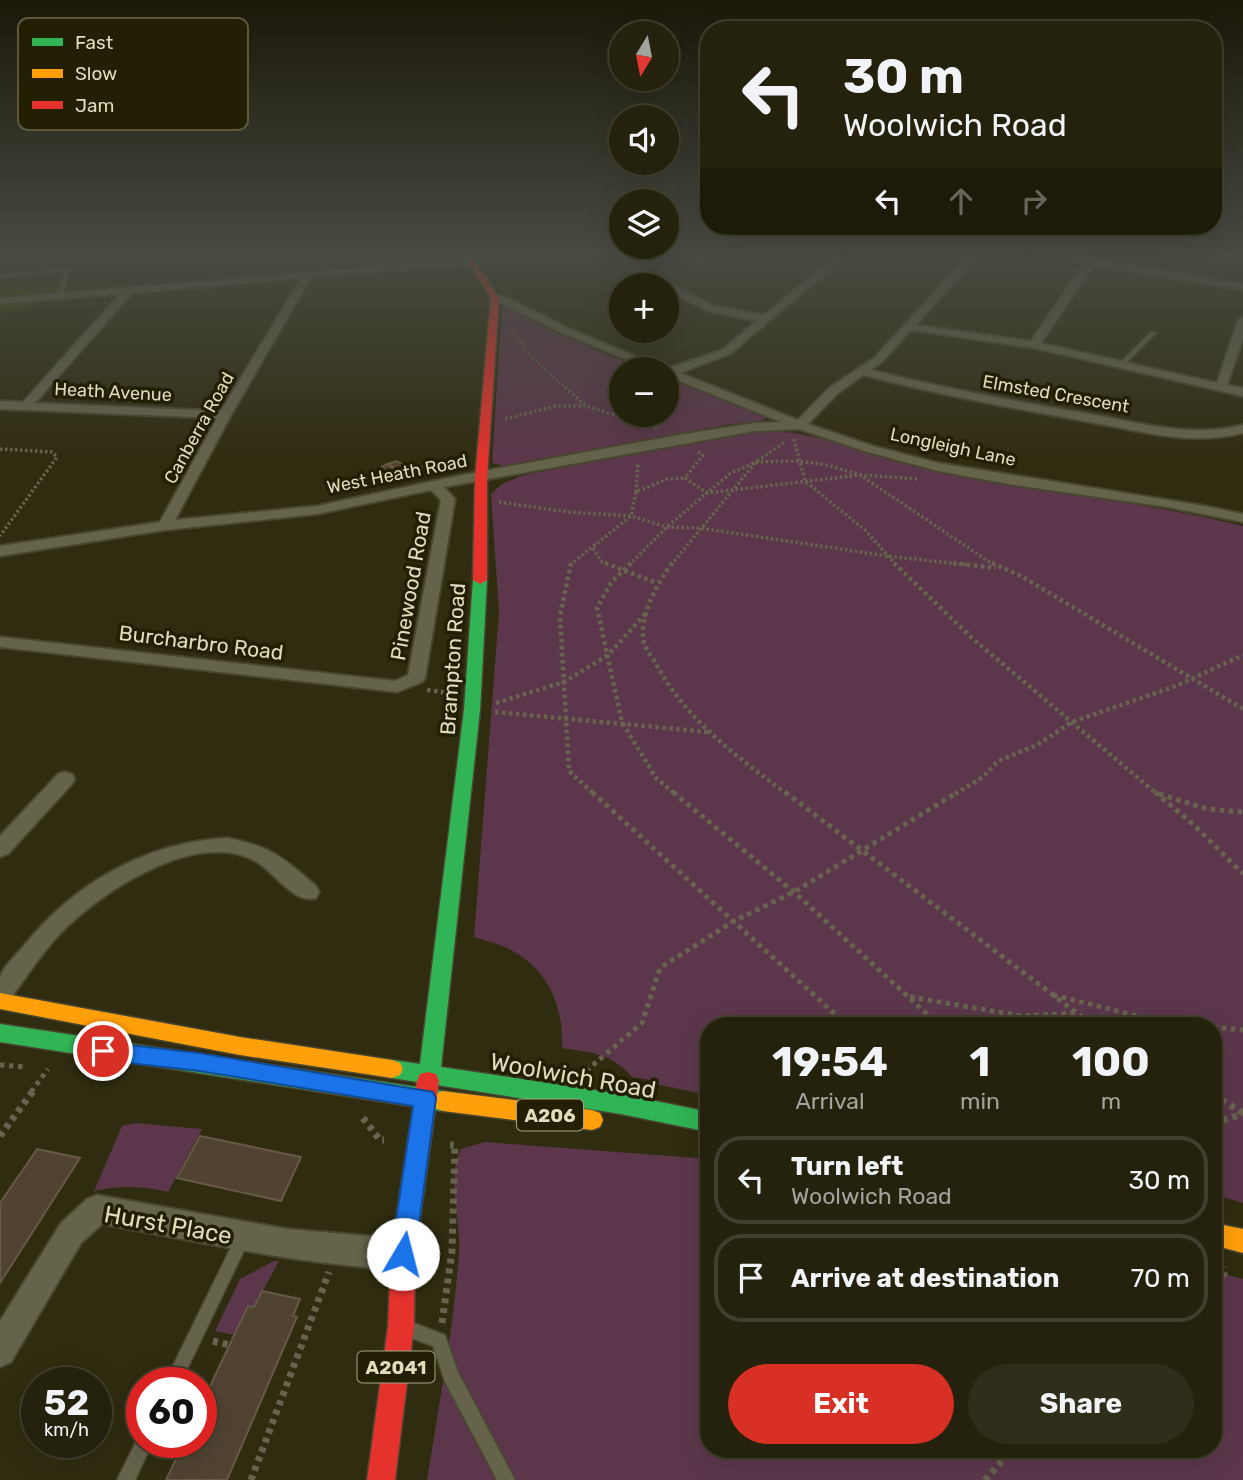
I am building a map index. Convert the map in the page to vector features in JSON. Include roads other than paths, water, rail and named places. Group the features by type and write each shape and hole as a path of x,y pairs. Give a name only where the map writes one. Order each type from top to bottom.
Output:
{"street":[{"path":"26,406 101,322"},
{"name":"Canberra Road","path":"165,526 225,415 280,322"},
{"name":"Brampton Road","path":"429,1075 472,710 480,614 481,478 493,322"},
{"name":"Longleigh Lane","path":"548,322 630,357"},
{"path":"679,367 726,352 762,322"},
{"path":"800,425 833,391 864,372 914,322"},
{"path":"1034,345 1049,322"},
{"path":"910,327 1034,345 1243,392"},
{"path":"1220,387 1225,380 1242,328"},
{"name":"Elmsted Crescent","path":"864,372 995,402 1166,432 1226,435 1243,429"},
{"name":"Longleigh Lane","path":"679,377 800,425 890,455 941,468 1161,501 1243,518"},
{"name":"Heath Avenue","path":"0,405 225,415"},
{"name":"West Heath Road","path":"0,551 165,526 317,510 678,439 755,428 800,425"},
{"name":"Pinewood Road","path":"397,687 416,678 448,499 435,486"},
{"name":"Burcharbro Road","path":"0,642 397,687"},
{"path":"0,849 65,779"},
{"path":"0,994 48,932 79,904 104,885 158,859 185,850 234,846 268,858 308,892"},
{"name":"Woolwich Road","path":"0,1001 240,1046 621,1104 674,1117"},
{"name":"Woolwich Road","path":"0,1033 425,1098 602,1122"},
{"name":"A2041","path":"381,1480 401,1326 403,1254 429,1075"},
{"name":"Woolwich Road","path":"627,1122 674,1117"},
{"name":"A206","path":"674,1117 700,1121"},
{"name":"Hurst Place","path":"0,1351 71,1233 97,1209 243,1238 337,1251 403,1254"},
{"path":"1222,1236 1243,1241"}],"lane":[{"path":"1121,365 1153,333"},
{"name":"Hurst Place","path":"180,1367 243,1238"},
{"path":"401,1326 439,1341 452,1376 506,1480"},
{"path":"126,1480 137,1458"}]}
